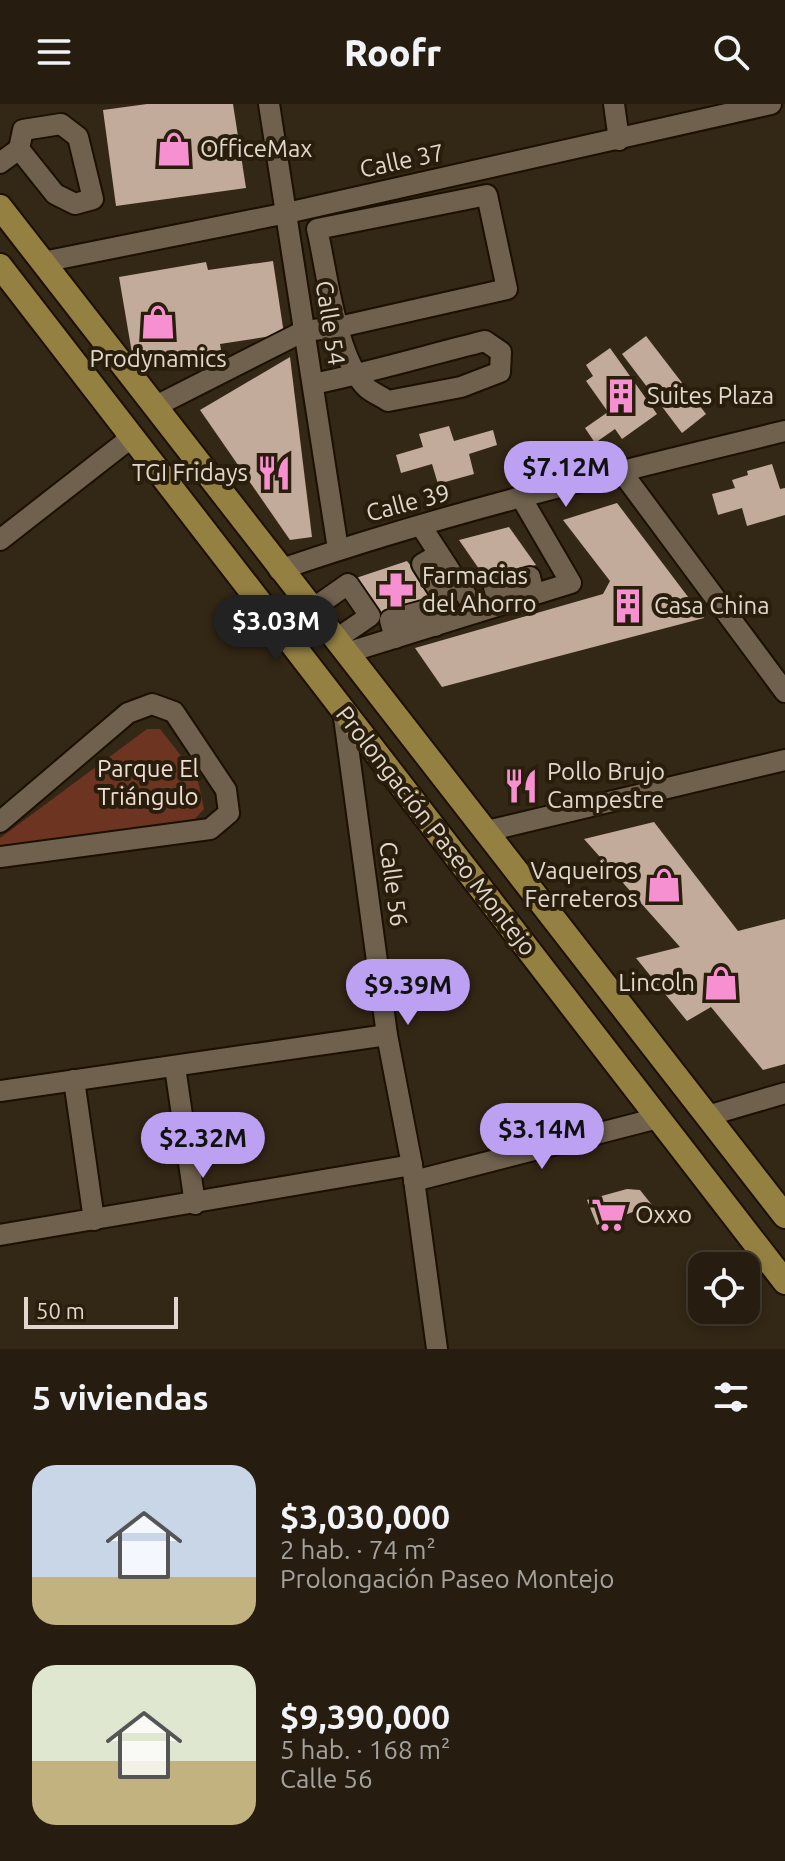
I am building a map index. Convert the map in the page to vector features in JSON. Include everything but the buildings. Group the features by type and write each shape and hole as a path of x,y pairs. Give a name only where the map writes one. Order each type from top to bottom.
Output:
{"main road":[{"name":"Prolongación Paseo Montejo","path":"0,207 279,570 487,831 785,1216"},
{"name":"Prolongación Paseo Montejo","path":"0,266 785,1282"}],"street":[{"name":"Calle 54","path":"269,104 338,549"},
{"path":"614,104 619,140"},
{"name":"Calle 37","path":"43,262 287,213 771,104"},
{"path":"0,163 19,149"},
{"path":"154,407 304,331 339,327 507,289 487,195 317,229 339,327 357,373 367,388 388,401 461,387 500,372 501,352 485,341 357,373 313,384"},
{"name":"Calle 39","path":"279,570 338,549 621,471 785,431"},
{"path":"0,540 132,437"},
{"path":"621,471 785,692"},
{"path":"340,647 395,638 571,583 522,499"},
{"path":"421,526 477,612"},
{"path":"311,610 348,584 370,616 340,647"},
{"path":"0,822 128,713 152,704 174,712 226,790 229,813 210,829 0,857"},
{"name":"Calle 56","path":"343,710 387,1035 413,1173 437,1349"},
{"path":"487,831 785,760"},
{"path":"0,1091 387,1035"},
{"path":"175,1067 195,1204"},
{"path":"74,1080 94,1220"},
{"path":"707,1116 785,1093"},
{"path":"0,1235 413,1173 658,1118"}],"green space":[{"name":"Parque El Triángulo","path":"147,729 160,729 197,776 204,809 193,821 0,847 0,838"}],"place":[{"name":"OfficeMax","path":"174,149"},
{"name":"Prodynamics","path":"158,322"},
{"name":"Suites Plaza","path":"621,396"},
{"name":"TGI Fridays","path":"274,473"},
{"name":"Farmacias del Ahorro","path":"396,590"},
{"name":"Casa China","path":"628,606"},
{"name":"Pollo Brujo Campestre","path":"521,786"},
{"name":"Vaqueiros Ferreteros","path":"664,885"},
{"name":"Lincoln","path":"721,983"},
{"name":"Oxxo","path":"609,1215"}]}
